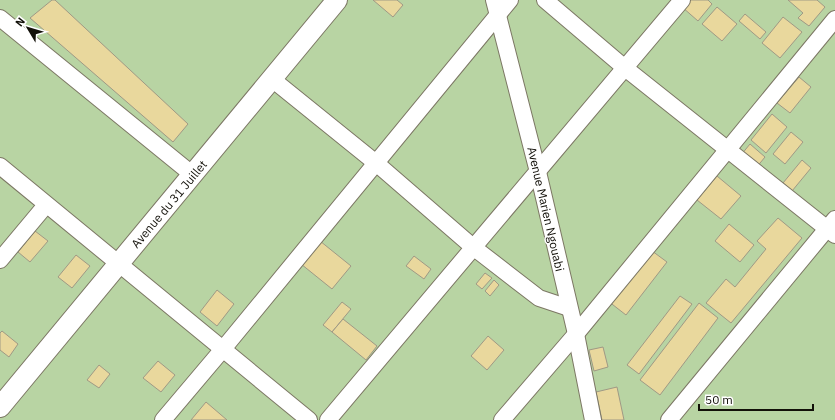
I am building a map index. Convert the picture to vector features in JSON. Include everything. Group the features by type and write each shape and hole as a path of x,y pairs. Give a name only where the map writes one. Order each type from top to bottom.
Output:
{"street":[{"name":"Avenue du 31 Juillet","path":"0,407 337,0"},
{"name":"Avenue Marien Ngouabi","path":"494,0 538,172 576,334 593,420"},
{"path":"163,420 510,0"},
{"path":"545,0 625,68 728,150 832,228 673,419"},
{"path":"328,420 682,0"},
{"path":"0,18 193,175"},
{"path":"502,420 576,334 835,19"},
{"path":"272,79 376,163 473,247 539,298 569,308"},
{"path":"0,166 309,420"},
{"path":"0,260 46,205"}],"green space":[{"path":"0,0 835,0 835,420 0,420"}],"building":[{"path":"52,0 55,0 188,124 173,142 30,18"},
{"path":"373,0 397,0 403,5 393,17"},
{"path":"688,0 708,0 712,4 698,21 682,7"},
{"path":"788,0 817,0 825,7 809,26 798,18 803,13"},
{"path":"717,7 737,24 722,41 702,24"},
{"path":"745,14 766,32 760,39 739,21"},
{"path":"783,17 802,32 780,58 762,43"},
{"path":"799,77 811,87 790,113 777,103"},
{"path":"772,114 787,127 766,153 751,140"},
{"path":"791,132 803,142 785,164 773,154"},
{"path":"750,144 765,157 756,168 741,155"},
{"path":"802,160 811,168 792,191 783,183"},
{"path":"717,176 741,196 721,219 697,200"},
{"path":"778,218 802,238 731,323 706,303 726,279 735,287 766,249 757,241"},
{"path":"729,224 754,245 740,262 715,241"},
{"path":"35,231 48,241 30,262 18,252"},
{"path":"320,241 351,266 332,289 301,264"},
{"path":"648,248 667,262 626,315 608,301"},
{"path":"76,255 90,266 72,288 58,277"},
{"path":"414,256 431,269 424,279 406,266"},
{"path":"485,273 492,278 482,289 476,284"},
{"path":"494,280 499,285 490,296 485,291"},
{"path":"217,290 234,304 217,326 200,312"},
{"path":"680,296 692,304 639,374 627,365"},
{"path":"342,302 351,309 332,332 323,325"},
{"path":"699,303 718,318 660,395 640,380"},
{"path":"343,319 377,346 366,360 332,332"},
{"path":"2,331 18,344 9,357 0,350 0,333"},
{"path":"488,336 504,350 487,370 471,356"},
{"path":"603,347 608,367 594,371 589,350"},
{"path":"158,361 175,375 161,392 143,378"},
{"path":"99,365 110,374 99,388 87,380"},
{"path":"617,387 624,420 602,420 596,392"},
{"path":"206,402 227,420 191,420"}]}
